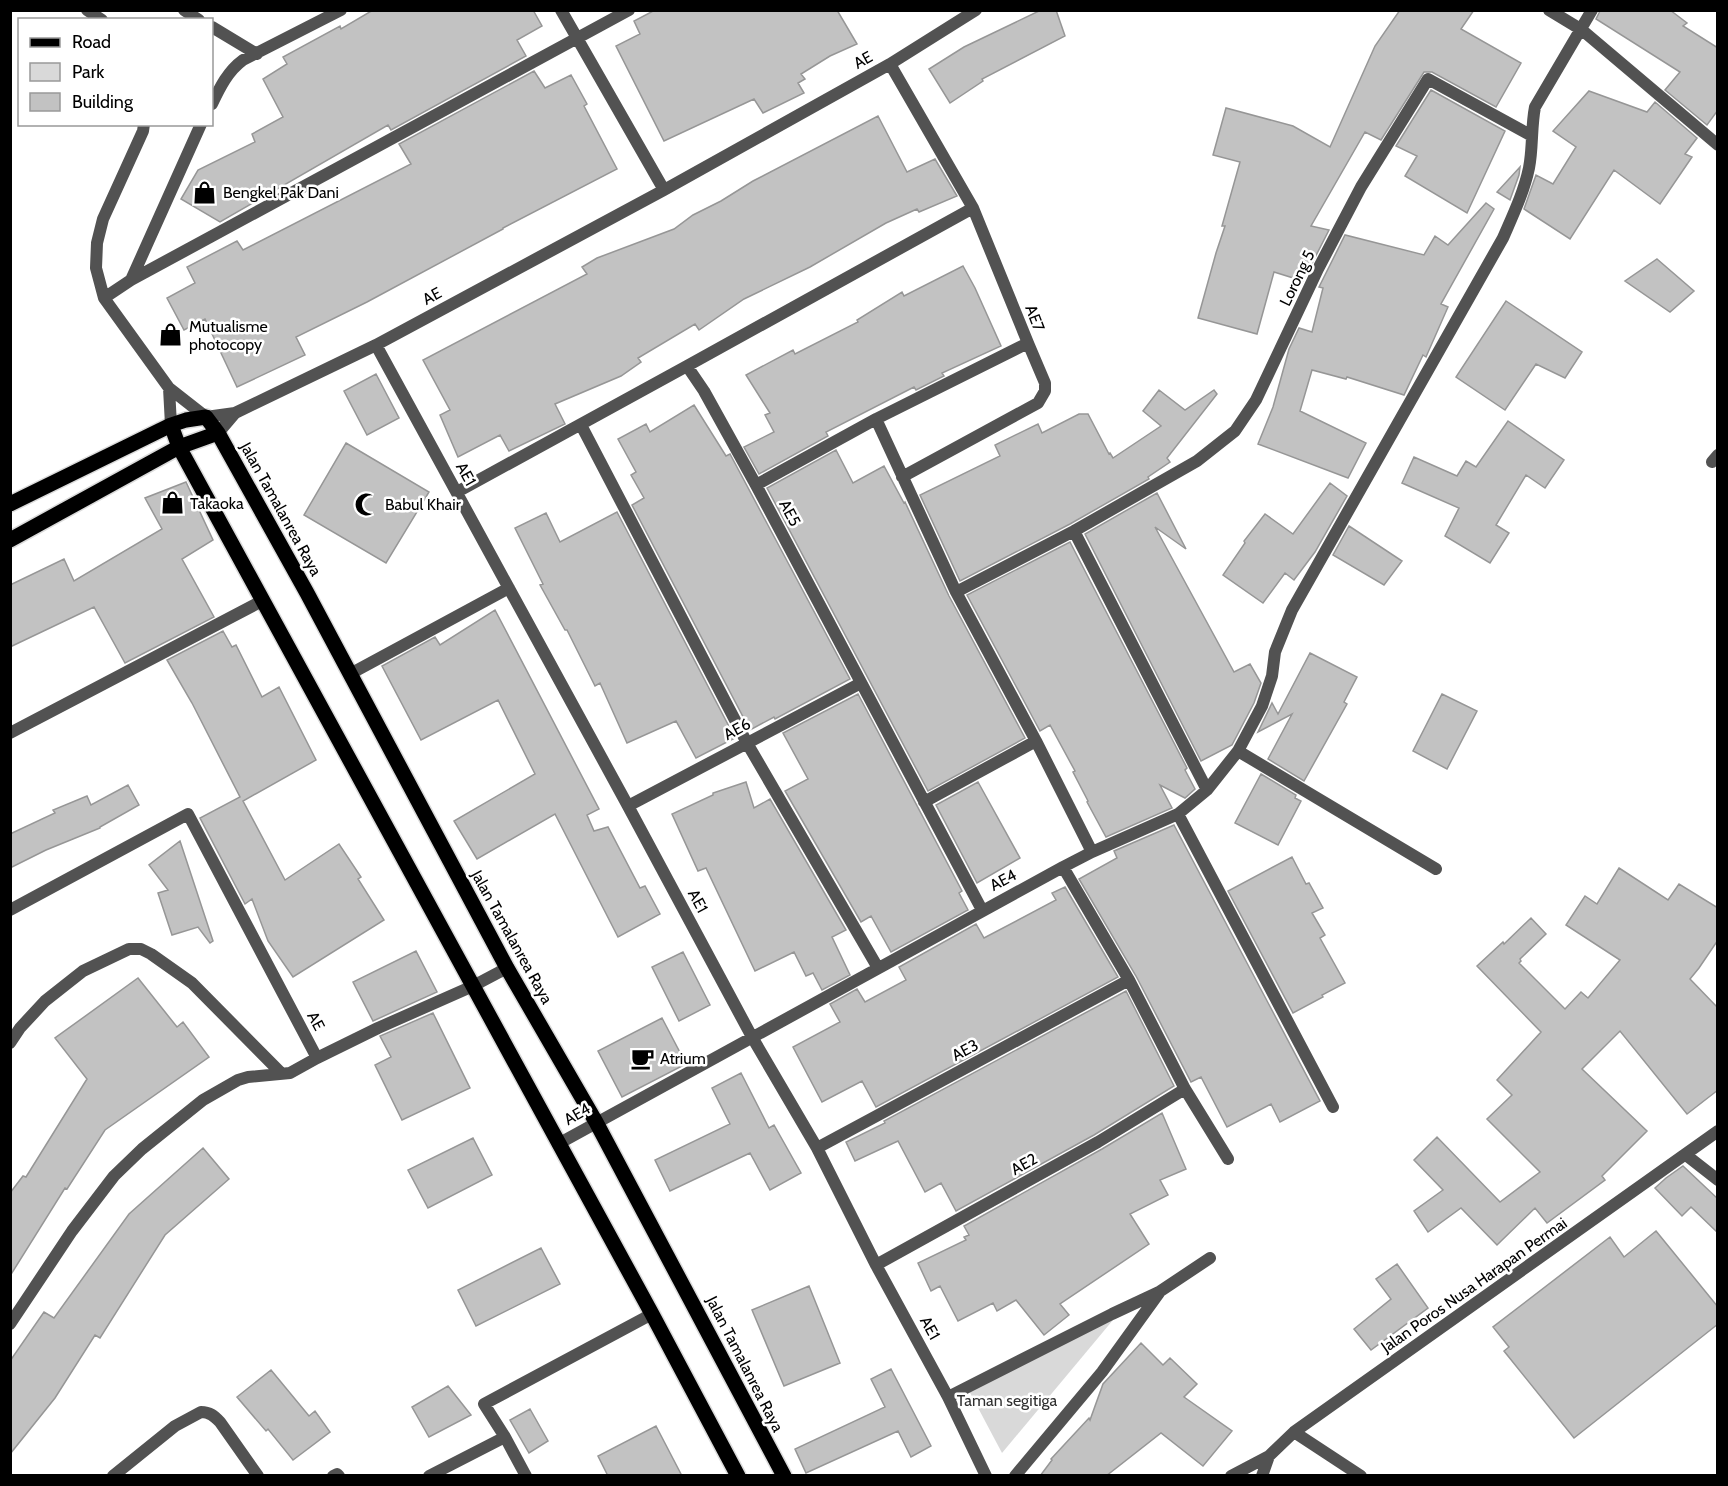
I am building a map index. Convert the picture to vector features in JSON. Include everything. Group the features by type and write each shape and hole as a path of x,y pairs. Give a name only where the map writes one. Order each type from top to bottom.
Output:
{"main road":[{"path":"10,504 171,426 186,420 206,417"},
{"name":"Jalan Tamalanrea Raya","path":"206,417 218,433 307,593 507,968 596,1122 784,1476"},
{"path":"171,426 179,447 738,1476"},
{"path":"10,540 179,447 218,433"}],"street":[{"path":"213,102 233,68 243,60 341,10"},
{"path":"561,10 664,190"},
{"path":"104,298 131,280 629,10"},
{"name":"AE","path":"218,433 235,413 376,345 664,190 890,64 976,10"},
{"path":"1549,10 1582,30 1718,145"},
{"name":"AE4","path":"558,1144 982,910 1092,852 1178,814 1207,790 1238,751 1262,706 1272,676 1275,652 1292,610 1503,238 1526,182 1530,166 1535,107 1592,10"},
{"path":"213,28 257,54"},
{"name":"AE7","path":"756,485 876,419 1028,343 973,208 890,64"},
{"name":"Lorong 5","path":"1074,531 1197,461 1235,431 1256,400 1318,269 1361,187 1428,79 1532,136"},
{"path":"143,126 103,219 97,243 96,268 104,298 169,388 206,417 235,413"},
{"path":"131,280 200,126"},
{"path":"457,492 973,208"},
{"path":"902,477 1038,403 1046,391 1045,383 1028,343"},
{"name":"AE1","path":"376,345 752,1037 817,1148 876,1265 948,1397 986,1476"},
{"name":"AE5","path":"687,366 704,391 756,485 982,910"},
{"path":"169,388 171,426"},
{"path":"876,419 956,592 1036,741 1092,852"},
{"path":"581,425 747,742 878,968"},
{"path":"956,592 1074,531 1207,790"},
{"path":"350,674 509,588"},
{"path":"10,733 262,600"},
{"name":"AE6","path":"628,806 861,683"},
{"path":"924,802 1036,741"},
{"path":"1238,751 1436,869"},
{"name":"AE","path":"10,910 188,814 317,1058 507,968"},
{"path":"1178,814 1333,1107"},
{"path":"1063,867 1129,980 1185,1089 1228,1159"},
{"path":"10,1043 20,1028 45,1001 83,972 129,949 141,949 192,983 282,1074"},
{"name":"AE3","path":"817,1148 1129,980"},
{"path":"10,1324 72,1231 114,1176 142,1149 203,1100 238,1080 297,1070 317,1058"},
{"name":"AE2","path":"876,1265 1098,1142 1185,1089"},
{"name":"Jalan Poros Nusa Harapan Permai","path":"1262,1476 1269,1456 1294,1432 1718,1131"},
{"path":"1686,1155 1718,1180"},
{"path":"948,1397 1159,1292 1210,1258"},
{"path":"1015,1476 1102,1372 1159,1292"},
{"path":"526,1476 484,1404 652,1314"},
{"path":"113,1476 175,1426 188,1418 206,1412 212,1414 220,1422 258,1476"},
{"path":"1294,1432 1361,1476"},
{"path":"429,1476 505,1437"},
{"path":"1231,1476 1269,1456"},
{"path":"333,1476 337,1474 339,1476"}],"green space":[{"name":"Taman segitiga","path":"1118,1314 1002,1453 967,1387"}],"building":[{"path":"373,10 533,10 542,26 517,40 526,56 391,130 388,125 220,222 181,199 198,170 255,142 252,134 283,117 263,79 287,64 283,57 340,26 341,29"},
{"path":"655,10 837,10 857,44 830,56 801,74 805,79 798,83 804,93 763,113 754,99 664,141 616,46 640,34 634,21"},
{"path":"1041,10 1056,10 1065,36 982,79 983,81 950,103 929,69 964,47"},
{"path":"1400,10 1474,10 1461,29 1521,63 1496,107 1432,72 1424,72 1381,140 1365,132 1311,226 1329,230 1303,281 1274,272 1257,334 1198,318 1225,226 1222,226 1240,162 1213,155 1226,108 1293,126 1330,147 1375,46"},
{"path":"1670,10 1687,23 1683,26 1718,48 1718,110 1707,125 1665,90 1680,72 1596,19 1600,11"},
{"path":"534,71 545,88 571,75 587,104 584,106 617,169 367,302 296,337 305,355 237,387 205,319 184,330 167,298 195,283 187,267 237,241 243,250 411,164 399,144"},
{"path":"1431,90 1505,131 1467,213 1405,176 1417,156 1396,146"},
{"path":"1589,91 1647,112 1655,102 1697,138 1685,154 1692,157 1660,204 1614,170 1570,239 1524,209 1536,175 1553,184 1576,147 1553,131"},
{"path":"878,116 907,172 935,159 957,196 919,212 917,209 886,223 810,267 744,299 699,330 695,324 638,358 641,362 621,376 555,404 565,424 509,451 500,435 458,457 440,415 450,410 423,360 587,274 582,267 597,258 674,229 693,215 753,181"},
{"path":"1520,167 1519,175 1510,200 1497,192"},
{"path":"1486,203 1494,209 1441,304 1448,307 1426,357 1423,355 1404,395 1347,377 1346,379 1312,370 1300,411 1366,443 1348,478 1258,444 1273,407 1289,349 1299,328 1312,332 1323,288 1319,287 1345,235 1424,255 1435,236 1448,245"},
{"path":"1657,259 1694,291 1670,312 1625,281"},
{"path":"963,266 1001,346 942,373 944,376 916,390 914,387 826,432 828,436 759,474 744,447 774,432 765,415 770,413 746,375 793,350 795,354 858,322 857,320 902,292 904,296"},
{"path":"1506,301 1582,352 1565,378 1536,364 1505,410 1456,377"},
{"path":"376,374 399,418 367,435 344,391"},
{"path":"1159,390 1185,410 1214,390 1217,394 1167,458 1170,462 1148,477 1149,479 1070,524 960,581 920,495 1000,456 995,445 1038,424 1042,433 1079,414 1088,414 1113,458 1161,426 1143,411"},
{"path":"694,405 726,456 730,454 850,679 750,730 632,505 644,498 631,475 636,472 618,439 646,424 650,432"},
{"path":"1508,421 1564,460 1545,488 1526,475 1496,525 1509,533 1490,563 1445,536 1459,508 1402,483 1414,457 1457,476 1466,461 1476,467"},
{"name":"Babul Khair","path":"346,443 429,492 386,563 304,515"},
{"path":"836,450 853,483 884,466 905,502 949,596 1025,738 928,791 767,488"},
{"path":"186,482 213,540 182,559 214,617 125,663 94,607 10,647 10,585 64,559 74,581 162,529 145,498"},
{"path":"1330,483 1347,496 1315,552 1294,580 1285,573 1263,603 1223,575 1245,543 1244,541 1265,514 1293,534"},
{"path":"1157,493 1186,549 1155,527 1234,672 1250,664 1261,683 1254,703 1232,745 1201,761 1085,534"},
{"path":"617,512 735,738 696,758 676,721 627,743 600,683 595,686 567,630 540,585 543,584 515,528 546,513 560,542"},
{"path":"1349,526 1402,561 1384,585 1333,555"},
{"path":"1070,542 1187,768 1185,770 1195,789 1185,798 1160,785 1172,808 1106,837 1050,725 1040,731 967,595"},
{"path":"495,610 599,809 587,815 594,831 608,827 640,888 645,886 660,914 618,937 555,814 477,859 454,821 535,774 498,700 421,740 382,666 435,637 440,645"},
{"path":"223,631 232,647 236,645 262,697 279,687 316,760 243,801 285,880 339,844 361,877 358,879 384,920 293,977 268,941 252,899 245,904 200,818 240,797 192,703 167,660"},
{"path":"1310,653 1357,677 1344,702 1347,704 1304,781 1268,759 1292,714 1258,732 1272,703 1278,714"},
{"path":"858,694 962,891 959,893 968,910 891,952 871,916 861,922 785,791 808,779 783,733"},
{"path":"1442,694 1477,711 1447,769 1413,751"},
{"path":"1261,774 1296,795 1295,798 1301,801 1278,845 1235,823"},
{"path":"746,782 754,808 770,799 846,930 832,937 850,975 822,990 813,973 806,976 794,952 755,971 706,868 698,871 672,814 713,793"},
{"path":"978,782 1020,858 977,883 936,805"},
{"path":"128,785 139,805 100,828 46,850 10,868 10,834 55,813 53,810 87,796 91,805"},
{"path":"1174,825 1320,1101 1280,1122 1271,1104 1227,1127 1201,1077 1191,1082 1136,976 1079,879 1117,858 1114,851"},
{"path":"180,841 213,941 210,943 198,927 172,935 158,893 168,890 149,865"},
{"path":"1292,857 1306,884 1309,883 1323,908 1312,913 1325,935 1320,938 1345,983 1293,1013 1228,891"},
{"path":"1619,868 1668,900 1679,884 1718,908 1718,940 1690,979 1718,1008 1718,1090 1687,1114 1620,1031 1582,1069 1647,1131 1602,1176 1605,1180 1547,1223 1535,1208 1497,1245 1461,1208 1428,1232 1414,1211 1443,1190 1414,1160 1437,1137 1500,1202 1540,1172 1487,1119 1512,1095 1497,1080 1541,1032 1477,966 1531,918 1546,934 1520,959 1519,963 1565,1009 1581,992 1588,998 1620,960 1566,925 1585,896 1597,904"},
{"path":"1065,887 1118,977 876,1107 862,1081 822,1102 793,1047 840,1022 830,1004 857,989 865,1002 906,980 899,967 976,924 984,938 1056,900 1052,893"},
{"path":"416,951 437,992 373,1021 353,982"},
{"path":"683,952 710,1005 679,1021 652,967"},
{"path":"138,978 177,1027 183,1022 209,1057 105,1130 67,1189 65,1188 10,1276 10,1193 23,1176 26,1177 87,1079 55,1038"},
{"path":"1126,991 1174,1086 1094,1135 956,1211 941,1183 925,1192 898,1141 855,1161 846,1142"},
{"path":"433,1013 470,1088 402,1120 375,1065 391,1057 380,1036"},
{"name":"Atrium","path":"662,1018 686,1064 622,1097 598,1051"},
{"path":"741,1073 769,1128 774,1125 801,1173 770,1190 750,1153 670,1191 655,1160 730,1124 712,1088"},
{"path":"1162,1113 1186,1169 1160,1180 1168,1195 1130,1214 1149,1244 1060,1304 1069,1315 1044,1335 1016,1300 997,1311 993,1303 958,1321 940,1286 931,1291 918,1263 966,1240 964,1237 969,1235 964,1226"},
{"path":"473,1138 492,1175 428,1208 408,1170"},
{"path":"203,1148 229,1179 165,1235 100,1338 95,1335 55,1398 10,1454 10,1361 44,1312 54,1318 129,1214"},
{"path":"1683,1166 1718,1199 1718,1233 1691,1207 1682,1216 1655,1188"},
{"path":"1656,1231 1718,1307 1718,1324 1574,1438 1504,1351 1509,1347 1493,1327 1610,1237 1624,1257"},
{"path":"541,1248 560,1284 476,1326 458,1290"},
{"path":"1397,1264 1428,1308 1371,1350 1354,1329 1391,1299 1376,1279"},
{"path":"809,1286 840,1363 784,1386 752,1310"},
{"path":"1141,1343 1163,1365 1170,1358 1197,1384 1184,1397 1232,1431 1203,1466 1161,1433 1106,1476 1040,1476 1051,1459 1089,1418 1090,1420 1103,1384"},
{"path":"891,1369 931,1446 911,1457 898,1431 806,1473 795,1449 885,1407 871,1379"},
{"path":"271,1370 309,1416 315,1411 330,1432 293,1460 268,1429 266,1431 237,1397"},
{"path":"448,1386 471,1415 429,1437 412,1407"},
{"path":"530,1409 548,1441 529,1453 510,1420"},
{"path":"656,1426 682,1476 608,1476 598,1456"}],"place":[{"name":"Bengkel Pak Dani","path":"205,192"},
{"name":"Mutualisme photocopy","path":"171,335"},
{"name":"Takaoka","path":"172,503"},
{"name":"Babul Khair","path":"367,504"},
{"name":"Atrium","path":"642,1058"}]}
